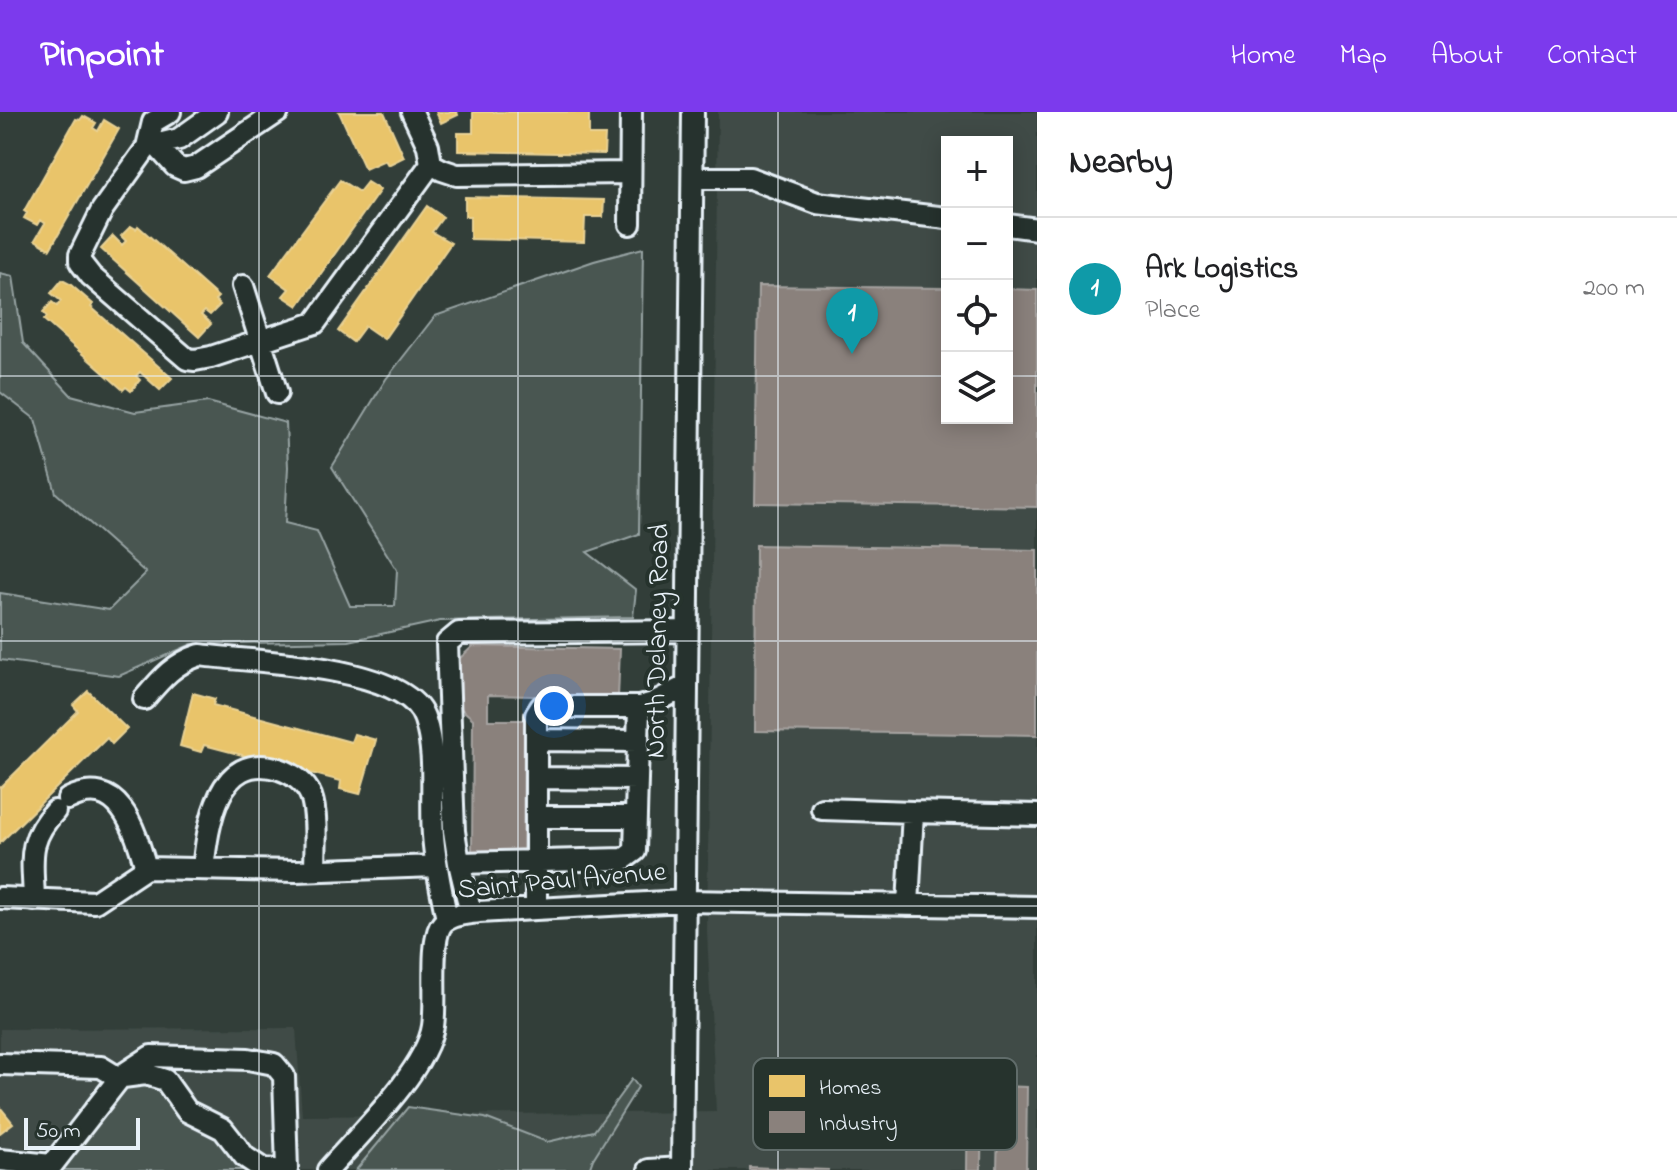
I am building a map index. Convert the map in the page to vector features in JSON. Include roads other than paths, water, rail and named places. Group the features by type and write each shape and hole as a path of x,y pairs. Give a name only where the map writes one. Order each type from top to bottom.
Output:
{"street":[{"path":"151,146 179,139 217,112"},
{"path":"151,146 175,166 184,170 196,167 278,112"},
{"path":"179,139 161,114 153,122 151,146 102,210 82,246 80,262 91,276 187,359 211,357 315,323 431,164 428,146 412,112"},
{"path":"630,224 631,112"},
{"name":"North Delaney Road","path":"682,1169 693,112"},
{"path":"431,164 457,175 630,173"},
{"path":"693,178 750,178 817,203 941,217"},
{"path":"1013,226 1037,229"},
{"path":"243,286 277,393"},
{"path":"471,913 454,831 447,643 459,633 687,631"},
{"path":"144,699 170,670 182,661 200,655 331,668 405,694 425,717 432,773 432,834 447,919"},
{"path":"536,909 536,715 541,707 639,707 686,686"},
{"path":"459,863 624,859 635,851 639,707"},
{"path":"536,740 638,741"},
{"path":"203,869 208,829 224,786 236,773 265,765 284,770 302,782 312,798 315,870"},
{"path":"536,778 637,779"},
{"path":"34,900 34,841 39,827 61,805 84,791 106,795 125,813 146,868"},
{"path":"822,809 1037,815"},
{"path":"908,905 913,812"},
{"path":"536,817 636,817"},
{"path":"0,898 95,902 146,868 315,870 436,866"},
{"name":"Saint Paul Avenue","path":"328,1170 407,1078 430,1040 435,1005 436,940 440,927 447,919 471,913 684,901 1037,907"},
{"path":"0,1160 50,1167 119,1078 151,1056 248,1059 274,1064 284,1076 287,1170"},
{"path":"0,1064 101,1067 119,1078 146,1074 165,1080 187,1111 223,1129 245,1157 263,1169 275,1170"},
{"path":"649,1170 682,1169"}],"place":[{"name":"Ark Logistics","path":"852,354"}]}
